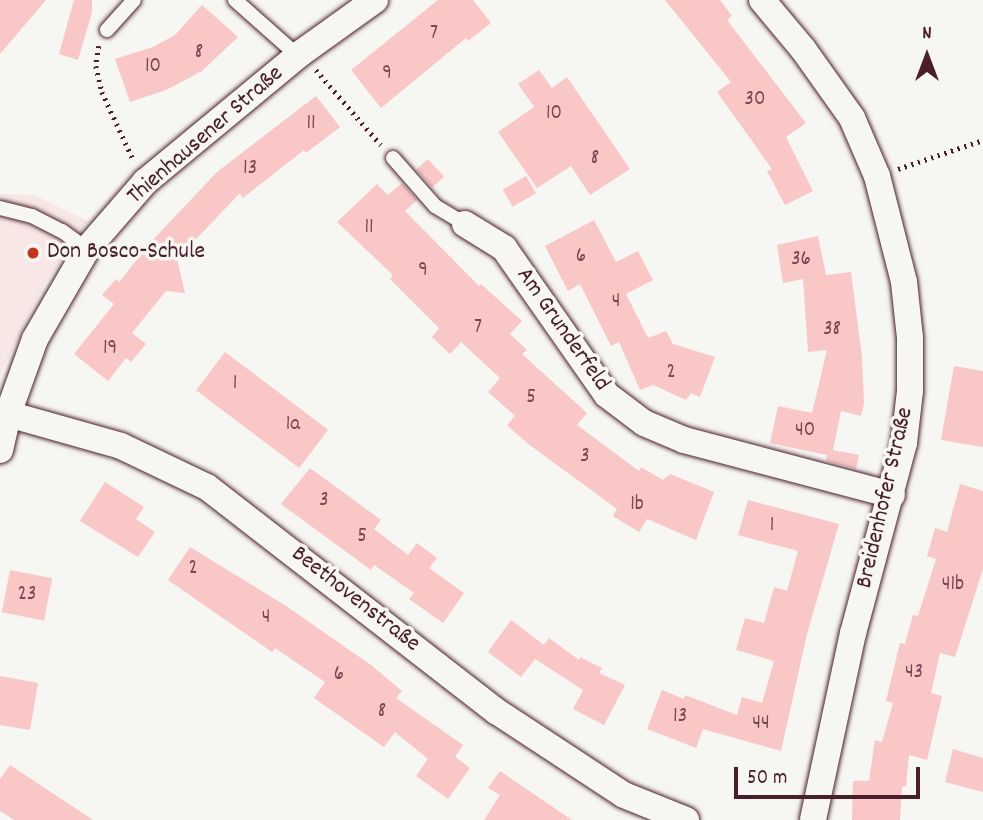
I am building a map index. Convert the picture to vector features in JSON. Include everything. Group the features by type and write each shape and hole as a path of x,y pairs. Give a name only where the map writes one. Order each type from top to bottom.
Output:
{"street":[{"name":"Thienhausener Straße","path":"0,450 8,414 35,339 88,249 145,182 300,55 375,0"},
{"name":"Breidenhofer Straße","path":"762,0 803,48 852,118 877,176 904,282 910,338 911,391 904,443 853,633 813,820"},
{"name":"Am Grunderfeld","path":"465,225 504,248 607,396 644,423 684,440 892,495"},
{"name":"Beethovenstraße","path":"8,414 121,446 207,487 496,711 624,795 686,820"}],"lane":[{"path":"107,30 134,0"},
{"path":"235,0 300,55"},
{"name":"Am Grunderfeld","path":"393,158 435,206 465,225"},
{"path":"0,208 32,216 62,231 88,249"}],"path":[{"path":"107,30 96,66 99,79 117,129 145,182"},
{"path":"300,55 393,158"},
{"path":"877,176 983,139"}],"shaded area":[{"name":"Don Bosco-Schule","path":"0,194 35,195 88,221 44,285 0,375"}],"building":[{"path":"0,0 46,0 0,54"},
{"path":"74,0 92,0 92,12 78,60 59,54"},
{"path":"438,0 473,0 491,23 468,41 466,38 381,108 351,70"},
{"path":"665,0 720,0 732,16 727,20 806,123 786,137 813,191 785,205 767,171 772,169 717,92 731,82"},
{"path":"202,5 238,37 202,71 166,90 130,102 115,59 153,47 175,35"},
{"path":"539,70 552,88 567,77 630,169 590,195 571,166 537,188 498,132 534,107 518,84"},
{"path":"316,96 340,127 306,153 304,150 243,198 240,193 177,259 185,293 166,291 132,333 146,344 131,362 126,358 108,381 74,354 114,304 102,295 116,279 119,282 150,243 217,172"},
{"path":"428,159 444,177 432,188 416,170"},
{"path":"526,176 536,193 513,207 503,190"},
{"path":"402,183 417,200 405,211 479,286 481,284 522,321 510,334 527,350 522,354 587,413 577,425 639,471 641,467 663,480 670,474 714,492 696,540 647,519 639,532 613,516 617,509 527,443 507,425 515,416 488,392 500,378 461,342 450,354 432,337 439,328 390,279 393,275 337,222 377,184 388,195"},
{"path":"594,220 616,262 638,251 653,280 626,294 648,338 666,331 673,344 715,357 700,397 691,393 686,400 653,385 640,390 619,342 611,346 580,284 568,291 545,246"},
{"path":"818,236 826,275 851,272 862,357 864,404 861,416 841,411 833,450 859,455 856,469 826,461 827,455 770,443 778,406 812,413 827,350 808,352 803,279 783,283 777,245"},
{"path":"225,352 328,430 299,468 196,390"},
{"path":"954,366 983,371 983,447 941,440"},
{"path":"310,468 381,520 374,529 408,555 417,543 437,558 429,568 464,593 443,623 409,599 414,593 374,565 371,570 281,504"},
{"path":"105,482 144,507 136,519 155,532 138,557 80,521"},
{"path":"960,484 983,491 983,569 955,657 940,653 931,693 942,696 927,760 909,755 906,786 902,787 900,820 852,820 853,781 869,781 875,740 882,742 893,703 886,701 900,643 905,644 913,615 918,616 936,559 927,556 935,528 947,532"},
{"path":"748,500 839,524 807,634 781,751 703,729 696,748 647,729 662,690 684,699 685,695 737,715 742,697 762,703 774,661 736,650 745,618 764,623 774,587 787,591 798,551 738,535"},
{"path":"190,547 286,606 371,665 402,691 396,698 463,745 455,757 470,768 448,799 416,776 428,759 395,732 384,747 314,698 325,682 275,648 272,652 168,580"},
{"path":"10,570 52,578 44,620 2,612"},
{"path":"511,620 544,645 549,638 579,660 580,657 602,668 599,673 625,685 604,725 573,709 583,690 535,659 521,677 488,652"},
{"path":"0,676 38,683 30,730 0,725"},
{"path":"953,749 983,758 983,792 945,782"},
{"path":"10,765 93,820 14,820 0,811 0,779"},
{"path":"500,771 572,820 484,820 500,795 488,788"}],"place":[{"name":"Don Bosco-Schule","path":"33,253"}]}
